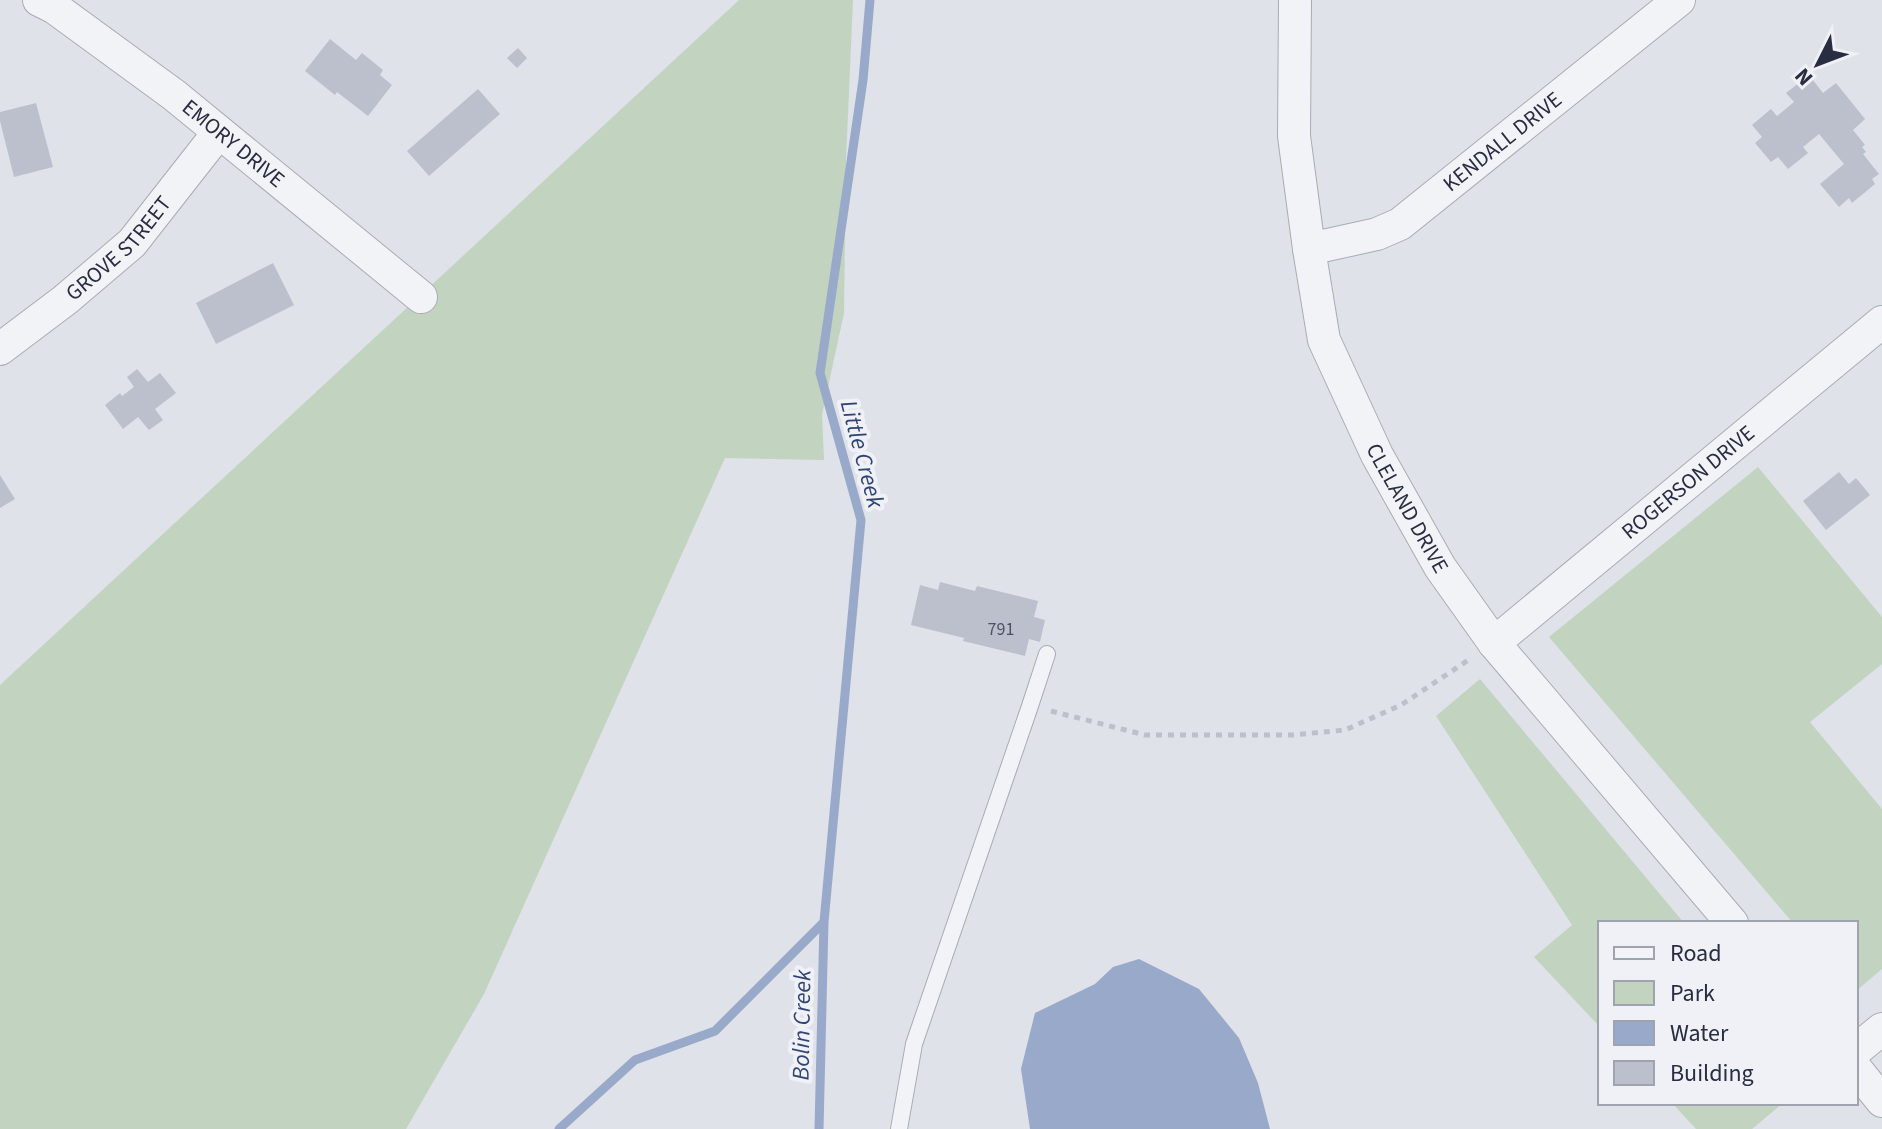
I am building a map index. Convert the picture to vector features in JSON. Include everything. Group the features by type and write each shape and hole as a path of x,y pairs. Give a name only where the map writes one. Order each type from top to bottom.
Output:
{"street":[{"name":"EMORY DRIVE","path":"39,0 55,8 174,95 421,297"},
{"name":"CLELAND DRIVE","path":"1295,0 1294,136 1324,340 1377,455 1440,567 1494,643 1730,921"},
{"name":"KENDALL DRIVE","path":"1309,249 1377,234 1400,224 1679,0"},
{"name":"GROVE STREET","path":"0,349 65,300 132,243 219,132"},
{"name":"ROGERSON DRIVE","path":"1494,643 1882,322"},
{"path":"1858,1048 1882,1029"},
{"path":"1858,1071 1882,1101"}],"lane":[{"path":"899,1129 914,1044 1047,654"}],"path":[{"path":"1030,706 1145,735 1292,735 1345,730 1401,705 1494,643"}],"green space":[{"path":"739,0 853,0 844,313 822,415 824,460 725,458 484,994 406,1129 0,1129 0,685"},
{"path":"1758,467 1882,617 1882,664 1810,722 1882,809 1882,969 1858,989 1858,921 1791,921 1549,637"},
{"path":"1480,679 1682,921 1598,921 1598,1025 1534,957 1572,925 1436,716"},
{"path":"1674,1105 1781,1105 1752,1129 1696,1129"}],"water":[{"path":"1139,959 1199,989 1239,1038 1258,1083 1270,1129 1030,1129 1021,1069 1035,1013 1095,984 1113,967"}],"building":[{"path":"330,39 356,60 362,53 383,70 380,75 392,85 368,116 305,71"},
{"path":"518,48 527,58 517,68 507,58"},
{"path":"1809,75 1823,93 1836,83 1865,119 1853,130 1865,145 1862,147 1866,152 1863,154 1879,174 1872,179 1875,184 1852,203 1849,198 1839,207 1820,184 1844,164 1819,134 1803,147 1808,153 1788,169 1778,157 1771,162 1755,143 1762,137 1752,125 1771,109 1777,116 1794,102 1786,93"},
{"path":"478,89 500,114 429,176 407,151"},
{"path":"36,103 53,167 14,177 0,112"},
{"path":"273,263 294,305 216,344 196,303"},
{"path":"137,369 148,382 160,373 176,393 155,409 163,420 149,430 138,417 123,429 105,405 134,387 127,377"},
{"path":"1839,472 1849,484 1856,478 1870,495 1826,530 1803,501"},
{"path":"0,475 15,499 0,508"},
{"path":"940,582 975,591 977,586 1038,601 1034,617 1045,620 1040,642 1029,639 1025,656 911,625 920,585 938,590"}],"waterway":[{"name":"Little Creek","path":"819,1129 824,922 861,520 820,373 863,80 870,0"},
{"name":"Bolin Creek","path":"559,1129 635,1060 715,1031 824,922"}]}
